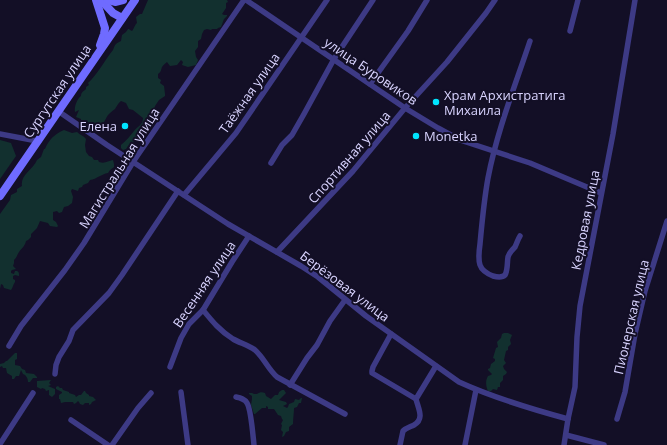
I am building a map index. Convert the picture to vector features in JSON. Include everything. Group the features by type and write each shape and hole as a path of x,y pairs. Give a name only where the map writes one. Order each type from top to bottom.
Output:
{"main road":[{"path":"96,0 104,28 104,34 96,55"},
{"path":"101,0 113,13 122,18"},
{"path":"108,0 115,2 123,0"},
{"name":"Сургутская улица","path":"0,196 135,0"}],"street":[{"name":"улица Буровиков","path":"245,0 405,108 448,134 460,140 530,163 602,193"},
{"name":"Магистральная улица","path":"9,346 22,326 84,243 133,162 245,0"},
{"name":"Таёжная улица","path":"184,195 236,133 327,0"},
{"path":"271,163 282,145 292,135 334,59 372,0"},
{"path":"370,84 408,31 427,0"},
{"name":"Спортивная улица","path":"278,252 353,171 405,108 448,62 495,0"},
{"path":"570,31 578,0"},
{"name":"Кедровая улица","path":"564,445 575,387 580,306 613,134 635,0"},
{"path":"520,236 508,256 505,275 499,277 494,276 482,270 479,259 488,178 494,151 508,105 530,41"},
{"name":"Берёзовая улица","path":"58,111 228,224 278,252 318,277 366,316 459,382 503,400 568,419"},
{"path":"0,134 37,141"},
{"path":"55,374 56,365 70,341 73,330 109,293 178,191"},
{"name":"Пионерская улица","path":"616,419 625,392 635,334 645,291 667,221"},
{"name":"Весенняя улица","path":"170,367 181,338 189,324 203,310 249,236"},
{"path":"290,385 307,358 318,345 330,321 345,300"},
{"path":"203,310 216,326 234,340 254,349 277,377 345,414"},
{"path":"391,334 373,367 372,373 416,399 421,414 418,422 403,431 400,445"},
{"path":"416,399 436,366"},
{"path":"465,445 476,390"},
{"path":"181,392 188,445"},
{"path":"0,444 33,393"},
{"path":"112,445 138,408 151,393"},
{"path":"236,397 244,400 248,405 254,445"},
{"path":"71,420 108,445"},
{"path":"566,435 604,445"}],"green space":[{"path":"148,0 227,0 228,2 226,3 226,8 222,14 227,16 221,27 217,29 204,30 195,51 198,60 196,65 188,67 182,65 183,62 181,60 177,65 170,66 167,62 162,66 158,74 158,78 161,80 160,83 164,86 165,96 159,100 155,106 148,125 145,124 141,130 140,136 136,137 133,143 123,150 121,145 143,120 143,118 133,110 129,109 126,103 121,101 98,128 95,128 90,123 81,121 81,119 76,117 79,110 75,112 75,108 77,101 89,85 88,83 98,72 115,45 121,41 122,35 128,29 133,30 137,23 136,17 142,14"},
{"path":"64,130 72,133 77,132 86,139 86,152 94,160 105,163 113,160 114,167 108,173 90,180 88,183 79,188 78,191 72,189 72,203 64,207 62,212 53,212 53,220 56,222 57,227 50,226 48,223 40,221 37,228 31,234 31,237 26,241 14,260 13,266 16,269 12,270 11,273 14,274 15,271 17,271 19,276 13,276 15,282 12,289 4,288 1,284 0,289 0,214 10,200 11,195 17,192 17,189 22,186 23,179 41,157 50,140"},
{"path":"0,140 11,143 16,156 0,179"},
{"path":"504,333 512,335 510,340 511,344 506,351 504,360 506,363 503,366 507,372 503,376 500,387 498,387 497,390 493,389 488,391 486,380 488,376 492,374 488,369 495,361 493,358 496,348 498,347 497,342"},
{"path":"15,353 17,353 17,359 15,360 15,365 20,366 26,373 34,374 37,378 33,378 30,382 28,382 27,377 21,370 19,376 12,379 12,376 7,373 6,368 3,368 2,366 0,367 0,364 7,361"},
{"path":"51,380 49,383 51,385 48,386 55,389 55,394 52,397 49,395 49,390 46,391 45,389 37,387 37,381"},
{"path":"58,386 76,397 85,391 89,396 96,400 89,405 89,403 85,403 83,405 80,404 78,401 74,404 73,402 61,403 59,395 62,392 56,389"},
{"path":"282,390 286,393 279,400 286,402 287,404 283,406 287,408 289,404 294,402 295,399 299,400 302,398 301,403 294,408 293,424 289,427 289,431 282,437 283,432 281,430 281,424 283,420 281,416 278,415 274,409 268,409 266,406 266,408 262,408 254,414 251,405 252,396 249,393 265,393 266,396 271,399 275,395 278,395"}],"place":[{"name":"Храм Архистратига Михаила","path":"436,102"},
{"name":"Елена","path":"125,126"},
{"name":"Monetka","path":"416,136"}]}
